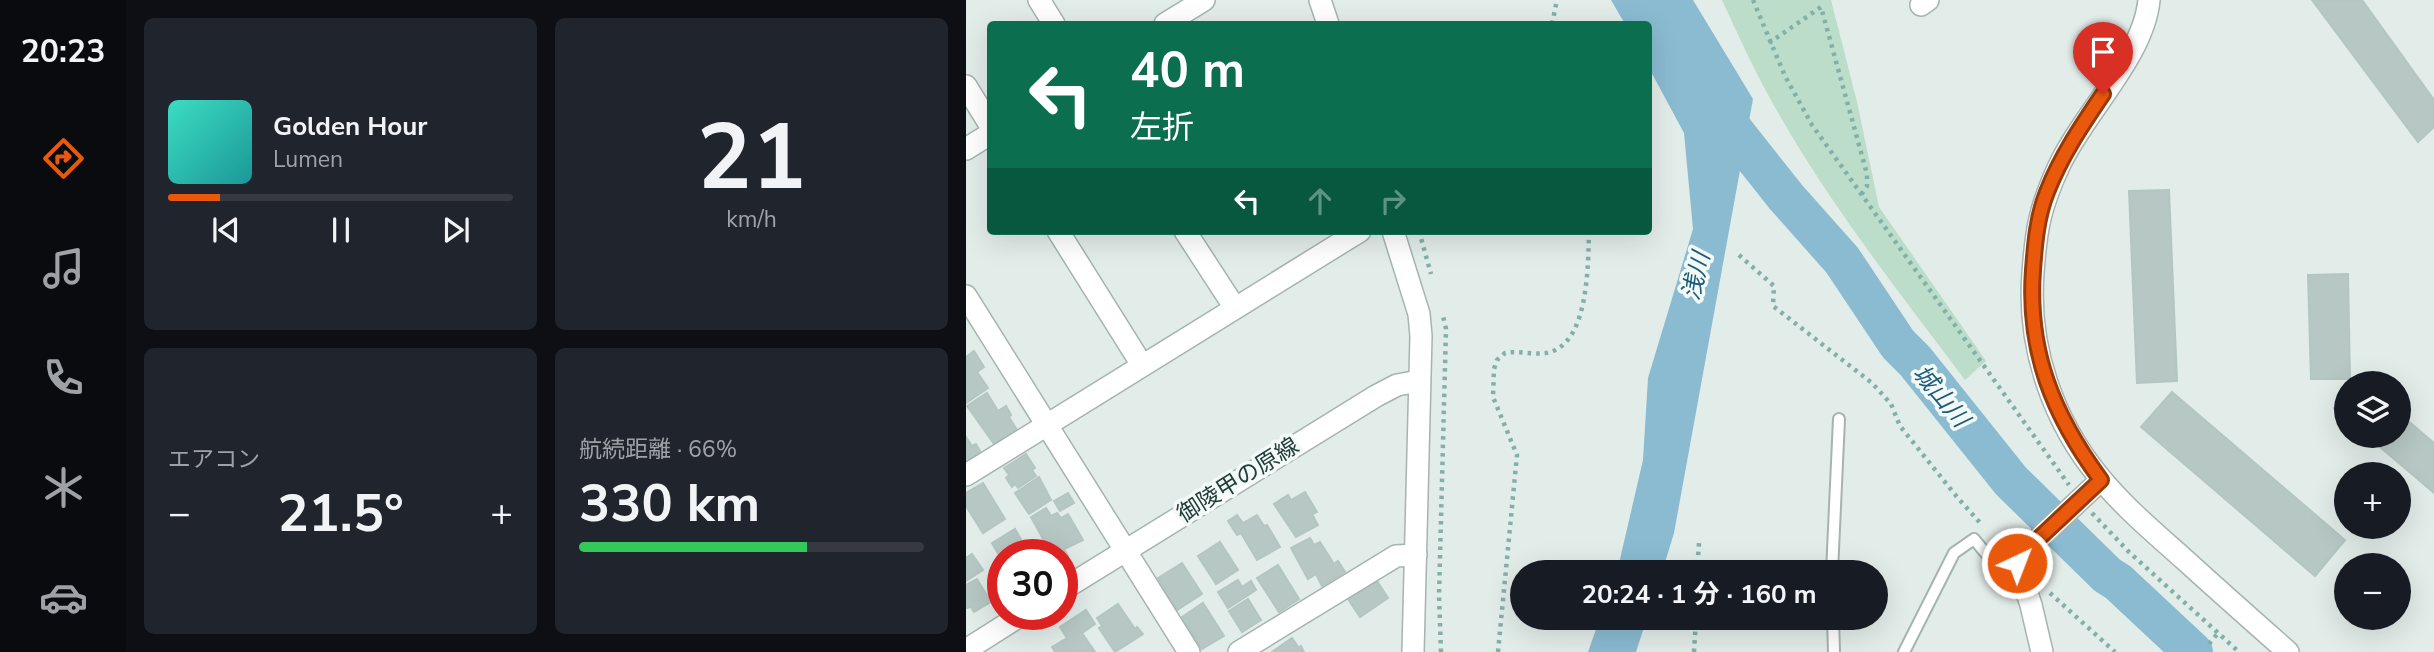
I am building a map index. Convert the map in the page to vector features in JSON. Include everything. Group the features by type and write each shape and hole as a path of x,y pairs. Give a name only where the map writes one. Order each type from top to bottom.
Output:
{"street":[{"path":"1039,0 1052,21"},
{"path":"1170,21 1204,0"},
{"path":"1320,0 1327,21"},
{"path":"2150,0 2141,34 2065,152 2047,192 2034,247 2031,292 2034,334 2050,394 2066,427 2101,480 2288,652"},
{"path":"966,86 987,120"},
{"path":"966,149 987,136"},
{"path":"1061,235 1142,365"},
{"path":"1188,235 1235,308"},
{"path":"966,475 1354,235"},
{"path":"1394,235 1419,314 1421,335 1413,652"},
{"path":"966,296 1189,652"},
{"name":"御陵甲の原線","path":"1078,580 1376,396 1397,385 1419,381"},
{"path":"2042,652 2018,560 2101,480"},
{"path":"1239,652 1396,556 1416,555"},
{"path":"966,650 998,630"}],"lane":[{"path":"1833,560 1839,419"},
{"path":"1904,652 1954,553 1974,539 1995,563 2006,565 2018,560"},
{"path":"1833,630 1834,652"}],"path":[{"path":"1553,21 1557,0"},
{"path":"1753,0 1769,43 1812,125 2079,500 2129,552 2239,652"},
{"path":"1769,43 1821,7 1867,174 1867,187 1861,195"},
{"path":"1498,652 1517,455 1493,397 1494,369 1497,360 1505,353 1552,352 1572,336 1583,302 1589,235"},
{"path":"1739,255 1774,286 1773,306 1872,383 1891,404 1900,426 1983,527"},
{"path":"1698,560 1699,543"},
{"path":"2047,591 2115,652"},
{"path":"1694,652 1695,630"},
{"path":"2209,644 2218,633"}],"green space":[{"path":"1722,0 1831,0 1857,102 1879,207 1986,361 1965,380 1866,247 1797,145 1769,96"}],"water":[{"name":"浅川","path":"1611,0 1693,0 1753,99 1674,533 1666,560 1620,560 1643,460 1648,378 1693,229 1684,133 1652,74 1652,21 1623,21"},
{"path":"1596,630 1643,630 1636,652 1588,652"}],"building":[{"path":"2312,0 2362,0 2434,100 2434,127 2418,142"},
{"path":"2169,190 2177,381 2137,383 2129,191"},
{"path":"2348,274 2350,371 2334,371 2334,379 2311,379 2308,275"},
{"path":"974,351 984,367 977,372 988,388 966,403 966,357"},
{"path":"2172,392 2334,531 2334,539 2345,540 2315,576 2141,427"},
{"path":"987,393 998,411 1006,406 1017,430 994,444 967,406"},
{"path":"2411,423 2434,443 2434,493 2411,473 2411,462 2398,462 2381,448 2411,448"},
{"path":"966,437 972,446 976,444 981,453 966,462"},
{"path":"1026,454 1035,468 1032,470 1036,476 1018,488 1015,484 1012,487 1004,468"},
{"path":"1039,477 1051,500 1029,514 1015,493"},
{"path":"983,483 1005,519 983,533 966,506 966,493"},
{"path":"1305,492 1317,512 1312,514 1318,525 1296,537 1274,504 1288,495 1291,500"},
{"path":"1068,493 1074,503 1060,511 1054,501"},
{"path":"1046,508 1051,516 1057,513 1061,518 1068,514 1083,540 1078,542 1078,539 1043,539 1031,517"},
{"path":"1237,515 1243,523 1257,515 1264,526 1267,525 1280,547 1257,560 1241,533 1237,535 1228,521"},
{"path":"1015,529 1021,539 999,539"},
{"path":"1310,538 1314,545 1320,542 1334,564 1338,561 1345,572 1322,586 1316,574 1308,579 1291,548"},
{"path":"1220,542 1238,570 1216,584 1198,556"},
{"path":"972,554 983,570 966,581 966,558"},
{"path":"1182,563 1202,594 1177,610 1158,578"},
{"path":"1278,565 1299,599 1279,612 1257,578"},
{"path":"977,579 987,595 987,604 974,612 971,607 967,608 966,585"},
{"path":"1238,580 1242,587 1251,581 1256,590 1228,608 1218,592"},
{"path":"1377,581 1388,598 1360,617 1348,599"},
{"path":"1248,599 1261,620 1242,632 1229,611"},
{"path":"1203,603 1224,636 1202,649 1182,617"},
{"path":"1118,604 1135,629 1137,627 1143,634 1115,652 1099,628 1102,626 1097,618"},
{"path":"1086,610 1095,624 1082,633 1095,652 1055,652 1052,647 1067,638 1062,630 1078,630 1078,615"},
{"path":"1292,638 1304,652 1272,652"}],"waterway":[{"name":"城山川","path":"1710,101 1786,197 1842,260 1898,344 1915,361 2011,481 2107,575 2118,582 2193,652"}],"route":[{"path":"2017,563 2020,556 2101,480 2066,427 2050,394 2034,334 2031,292 2038,221 2047,192 2065,152 2103,94"}]}
